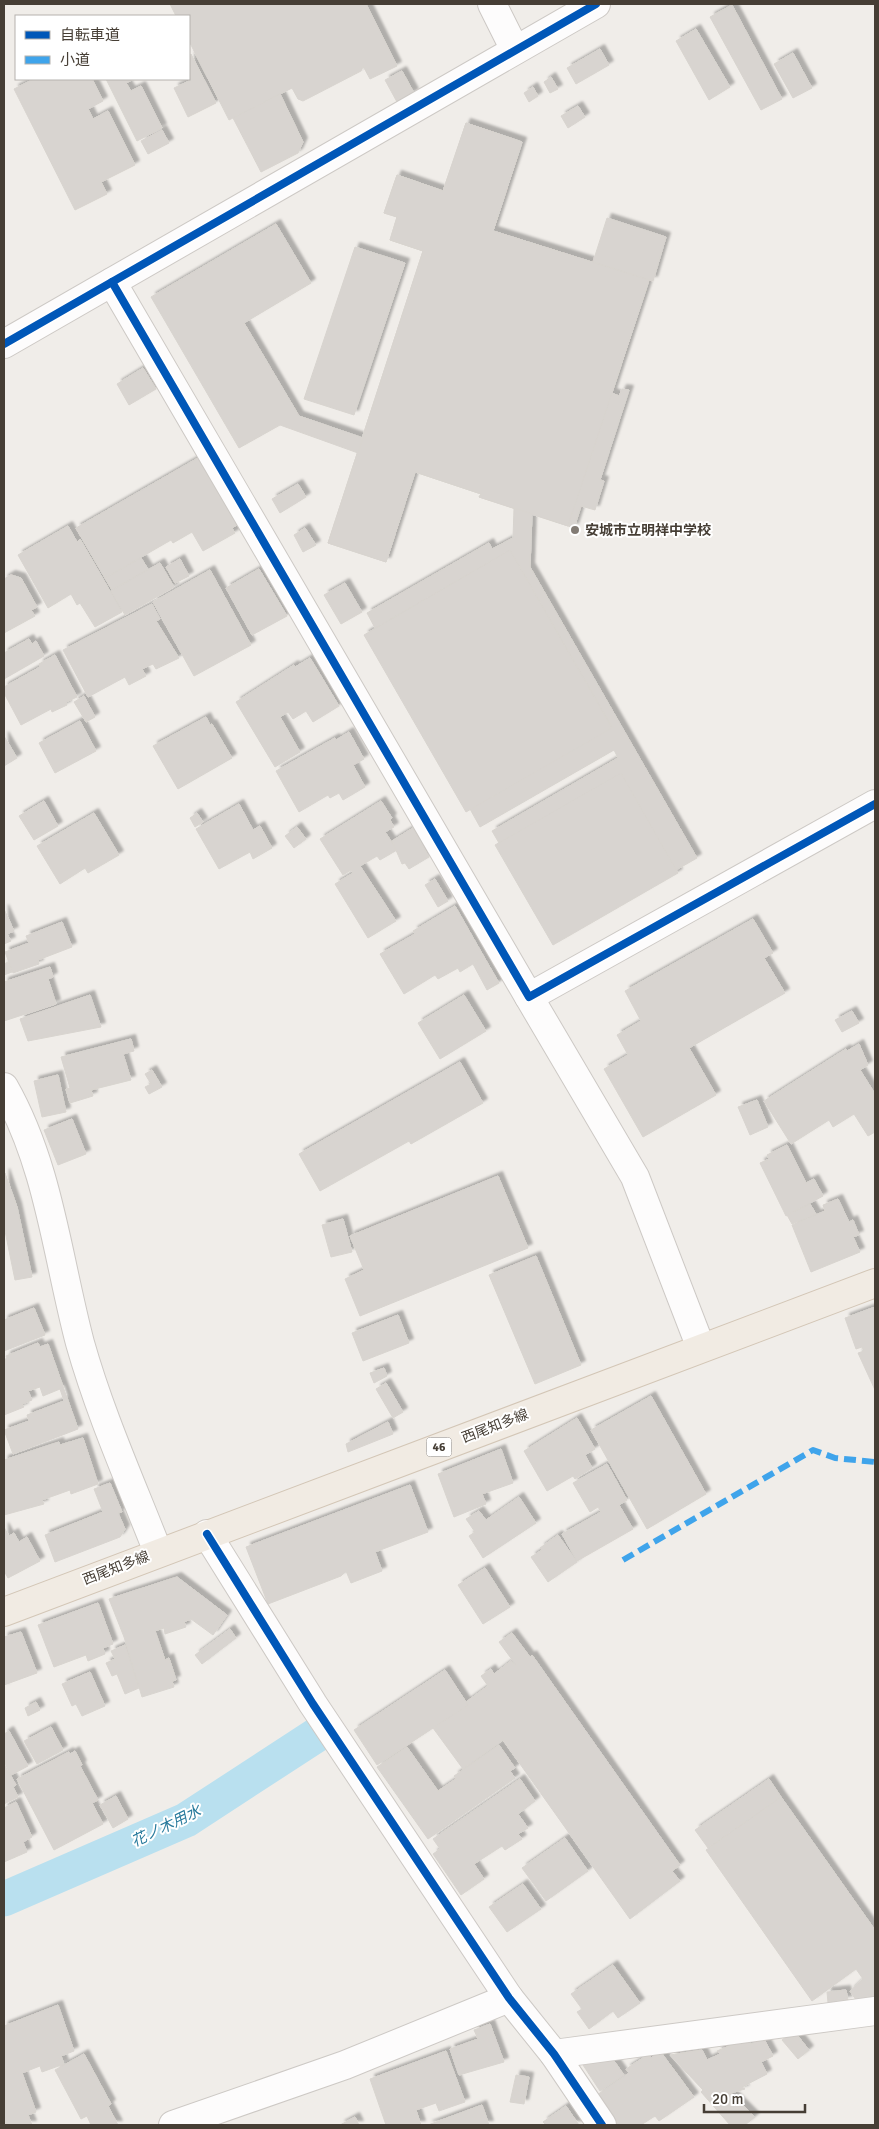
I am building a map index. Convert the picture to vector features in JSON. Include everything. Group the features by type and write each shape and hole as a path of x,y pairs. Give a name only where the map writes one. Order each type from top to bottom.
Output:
{"main road":[{"name":"西尾知多線","path":"4,1612 158,1552 875,1283"}],"street":[{"path":"492,4 515,50"},
{"path":"4,344 596,4"},
{"path":"112,282 635,1177 702,1348"},
{"path":"529,998 875,804"},
{"path":"4,1087 19,1114 38,1161 89,1375 158,1552"},
{"path":"207,1534 313,1704 509,1998 554,2054 602,2125"},
{"path":"173,2125 345,2065 509,1998"},
{"path":"554,2054 875,2012"}],"building":[{"path":"170,4 366,4 397,66 370,79 363,66 361,71 303,101 298,99 292,88 229,120 190,43 190,15 176,15"},
{"path":"732,5 782,99 761,110 710,17"},
{"path":"696,29 730,87 709,100 676,41"},
{"path":"600,49 609,65 576,84 567,68"},
{"path":"793,53 812,88 793,98 774,64"},
{"path":"191,54 216,103 188,117 174,88 191,80"},
{"path":"402,71 414,93 397,102 385,80"},
{"path":"551,77 558,89 550,93 544,82"},
{"path":"32,80 92,80 103,101 88,109 93,119 108,111 135,165 101,182 107,194 75,210 14,89"},
{"path":"106,80 132,80 126,83 131,91 141,86 162,128 137,141"},
{"path":"533,87 538,96 529,102 524,93"},
{"path":"280,94 303,142 298,153 261,172 233,118"},
{"path":"578,106 585,117 568,128 561,116"},
{"path":"466,123 522,142 493,231 649,280 568,526 479,497 481,494 415,472 386,562 328,543 423,251 390,240 397,217 384,213 397,175 443,191","holes":["488,246 583,277 571,312 576,313 535,443 529,441 522,462 493,453 484,479 419,458"]},
{"path":"466,123 522,142 493,231 649,280 568,526 479,497 481,494 415,472 386,562 328,543 423,251 390,240 397,217 384,213 397,175 443,191"},
{"path":"162,130 169,143 148,154 141,141"},
{"path":"607,218 666,237 653,281 593,262"},
{"path":"276,224 311,283 244,323 299,416 363,438 358,453 280,425 239,448 151,297"},
{"path":"355,247 405,263 354,415 304,399"},
{"path":"143,368 156,389 129,405 117,384"},
{"path":"622,389 629,390 600,480 604,481 595,510 581,506 574,528 568,526 612,393 619,396"},
{"path":"198,458 237,525 232,528 235,533 203,551 192,532 173,543 171,540 105,578 76,528"},
{"path":"298,484 306,497 280,513 272,499"},
{"path":"514,508 532,514 530,567 697,858 676,870 621,773 499,843 492,831 618,758 614,750 480,827 470,809 612,727 510,550 375,628 367,613 489,543 492,549 513,538"},
{"path":"68,526 77,542 80,539 122,612 95,627 80,603 77,605 71,594 48,608 18,555"},
{"path":"305,528 316,545 303,552 294,535"},
{"path":"510,550 612,728 466,812 364,635"},
{"path":"141,558 148,569 112,590 105,578"},
{"path":"180,559 189,576 175,583 166,567"},
{"path":"160,563 174,587 125,615 111,591"},
{"path":"259,569 287,616 252,635 226,588"},
{"path":"210,570 251,645 194,676 153,602"},
{"path":"11,575 21,578 37,607 31,610 35,616 4,633 4,579"},
{"path":"345,583 362,612 341,624 324,595"},
{"path":"152,604 160,619 156,621 179,658 156,669 153,664 142,669 146,676 129,685 125,677 88,697 63,650"},
{"path":"29,639 32,644 36,641 44,656 4,679 4,653"},
{"path":"55,655 77,697 66,702 67,705 52,712 51,709 21,725 4,693 4,687 40,667 39,664"},
{"path":"310,658 339,706 313,722 306,711 293,719 288,712 280,717 300,752 275,767 236,702 294,665 295,667"},
{"path":"84,696 95,717 86,722 74,702"},
{"path":"206,717 232,758 178,789 153,746"},
{"path":"80,721 96,751 55,773 39,743"},
{"path":"349,732 364,759 353,765 365,787 343,800 339,793 330,798 328,795 299,812 276,771"},
{"path":"4,736 17,758 4,766"},
{"path":"621,773 678,873 553,945 495,845"},
{"path":"44,801 58,826 34,840 19,816"},
{"path":"381,801 392,818 390,820 394,827 385,832 397,850 380,860 377,856 360,866 396,921 368,938 335,884 353,873 351,870 343,875 320,839"},
{"path":"239,804 253,830 260,826 272,848 253,859 250,852 219,869 196,829"},
{"path":"94,813 119,855 88,873 85,868 60,884 37,846"},
{"path":"197,813 203,822 195,827 190,818"},
{"path":"297,827 306,839 294,848 285,836"},
{"path":"413,828 429,857 409,869 405,863 402,864 392,841"},
{"path":"435,879 448,901 438,907 425,885"},
{"path":"455,906 484,957 460,972 458,968 438,979 435,975 404,994 380,954 415,934 413,931"},
{"path":"4,909 14,931 7,934 11,941 4,944"},
{"path":"753,919 773,953 764,958 785,993 689,1048 716,1095 643,1137 604,1069 628,1055 617,1035 641,1021 625,991"},
{"path":"62,922 72,947 38,960 39,964 13,973 5,952 29,943 26,936"},
{"path":"484,957 499,983 487,990 473,964"},
{"path":"8,962 12,972 4,975 4,964"},
{"path":"50,967 53,977 48,979 56,1004 4,1021 4,982"},
{"path":"90,995 101,1027 28,1041 20,1019"},
{"path":"464,995 486,1031 440,1059 418,1023"},
{"path":"852,1011 859,1023 842,1032 835,1020"},
{"path":"131,1039 134,1051 123,1054 131,1080 91,1090 93,1096 70,1103 66,1089 70,1088 61,1057"},
{"path":"859,1044 868,1065 860,1070 875,1094 875,1132 868,1136 854,1114 833,1127 829,1120 791,1144 764,1101 846,1049 847,1051"},
{"path":"460,1062 483,1103 411,1144 409,1141 320,1191 299,1154"},
{"path":"152,1070 162,1087 149,1094 145,1087 151,1084 145,1074"},
{"path":"58,1075 66,1112 42,1117 34,1081"},
{"path":"757,1100 768,1127 750,1135 738,1107"},
{"path":"72,1119 86,1154 58,1165 44,1130"},
{"path":"787,1145 806,1183 814,1179 823,1196 786,1216 760,1163 769,1159 767,1155"},
{"path":"5,1173 17,1207 32,1277 15,1280 4,1226"},
{"path":"498,1176 528,1248 360,1316 345,1279 364,1270 350,1236"},
{"path":"838,1199 849,1222 853,1220 859,1235 853,1237 860,1252 811,1272 792,1225 825,1211 823,1205"},
{"path":"810,1204 816,1214 792,1224 787,1215"},
{"path":"343,1219 352,1252 331,1257 322,1225"},
{"path":"536,1256 581,1365 535,1384 489,1275"},
{"path":"875,1307 875,1390 858,1353 864,1351 862,1347 856,1349 845,1318"},
{"path":"34,1308 45,1335 4,1351 4,1320"},
{"path":"398,1315 409,1343 363,1361 352,1333"},
{"path":"38,1343 40,1347 48,1344 78,1429 13,1454 4,1430 29,1421 27,1415 64,1401 60,1389 43,1396 40,1387 28,1391 32,1400 22,1404 24,1407 4,1415 4,1360 7,1358 6,1356"},
{"path":"384,1368 387,1376 374,1383 370,1373"},
{"path":"386,1383 403,1412 393,1418 376,1389"},
{"path":"651,1396 706,1494 647,1529 591,1430"},
{"path":"577,1418 595,1449 585,1455 592,1468 575,1479 573,1476 547,1491 524,1451"},
{"path":"388,1422 393,1434 348,1452 346,1444"},
{"path":"83,1438 98,1484 71,1494 70,1490 42,1500 44,1504 4,1515 4,1460 59,1442 60,1445"},
{"path":"501,1449 513,1483 482,1494 486,1504 454,1517 438,1474"},
{"path":"607,1464 627,1500 619,1505 633,1529 577,1561 562,1534 601,1512 598,1507 590,1512 573,1483"},
{"path":"110,1483 122,1512 118,1513 125,1529 120,1537 55,1562 45,1535 103,1512 94,1489"},
{"path":"410,1485 428,1532 375,1552 382,1571 351,1583 346,1571 341,1576 268,1604 246,1547"},
{"path":"519,1497 536,1523 483,1558 469,1536 475,1532 466,1519 479,1511 486,1520"},
{"path":"4,1527 9,1536 14,1533 19,1542 27,1537 40,1561 8,1578 4,1571"},
{"path":"558,1535 577,1562 548,1582 531,1557 542,1550 540,1548"},
{"path":"485,1568 510,1607 483,1624 458,1585"},
{"path":"177,1577 227,1615 213,1635 191,1619 184,1622 186,1627 165,1634 164,1628 155,1631 165,1660 169,1658 176,1680 172,1681 174,1687 142,1697 124,1637 109,1599"},
{"path":"98,1603 113,1644 103,1648 105,1654 88,1661 86,1655 54,1667 38,1625"},
{"path":"230,1629 236,1638 202,1664 195,1655"},
{"path":"21,1632 37,1673 4,1685 4,1637"},
{"path":"512,1633 530,1657 532,1655 680,1865 672,1871 680,1881 630,1919 503,1740 463,1769 433,1728 468,1705 466,1702 488,1686 481,1676 491,1669 494,1674 511,1661 516,1665 499,1642"},
{"path":"125,1645 139,1688 125,1694 117,1674 112,1676 106,1663 115,1659 111,1651"},
{"path":"445,1670 468,1705 377,1765 354,1730"},
{"path":"90,1672 105,1706 82,1716 76,1704 72,1706 62,1684"},
{"path":"36,1702 40,1710 28,1716 25,1708"},
{"path":"51,1727 63,1750 37,1764 24,1741"},
{"path":"9,1731 28,1766 11,1775 4,1762 4,1734"},
{"path":"499,1745 515,1768 510,1771 515,1778 428,1839 377,1767 407,1747 438,1791 456,1779 454,1776"},
{"path":"75,1751 82,1765 80,1766 98,1800 92,1803 103,1824 54,1850 17,1779 69,1752 70,1754"},
{"path":"4,1764 16,1785 13,1787 18,1797 4,1804"},
{"path":"520,1779 535,1801 518,1814 528,1828 518,1834 522,1839 505,1850 502,1846 474,1864 484,1879 461,1895 433,1854 440,1849 433,1839"},
{"path":"769,1779 781,1797 708,1848 695,1830"},
{"path":"116,1796 128,1819 113,1828 100,1805"},
{"path":"781,1797 875,1930 875,1998 858,2003 850,1991 863,1979 856,1969 812,2001 706,1850"},
{"path":"16,1802 32,1837 23,1842 27,1852 4,1862 4,1808"},
{"path":"565,1838 588,1871 546,1901 522,1868"},
{"path":"523,1884 541,1909 507,1932 489,1907"},
{"path":"613,1965 640,2003 618,2018 613,2011 589,2029 577,2012 582,2009 571,1994"},
{"path":"846,1990 848,2000 828,2003 827,1992"},
{"path":"58,2005 74,2051 61,2056 64,2064 42,2072 40,2066 22,2073 36,2112 28,2115 32,2125 5,2125 4,2026"},
{"path":"490,2024 504,2062 459,2075 450,2049 478,2039 474,2030"},
{"path":"794,2031 809,2050 798,2059 782,2040"},
{"path":"749,2038 751,2044 764,2039 773,2056 761,2062 767,2074 742,2087 745,2089 731,2093 755,2117 745,2125 730,2125 701,2092 703,2090 670,2055 702,2050 707,2060 720,2054 717,2051"},
{"path":"446,2051 465,2102 439,2111 436,2103 416,2110 421,2125 386,2125 370,2079"},
{"path":"660,2051 694,2097 659,2121 655,2116 641,2125 618,2125 597,2095 629,2073 626,2069 649,2054 651,2058"},
{"path":"84,2054 111,2104 108,2106 118,2125 91,2125 87,2116 81,2119 55,2070"},
{"path":"612,2058 624,2075 600,2091 583,2065"},
{"path":"516,2075 529,2077 524,2104 510,2102"},
{"path":"482,2105 489,2125 428,2125"},
{"path":"566,2106 579,2125 546,2125 543,2122"},
{"path":"355,2117 359,2125 340,2125"}],"waterway":[{"name":"花ノ木用水","path":"4,1899 186,1820 318,1734"}],"marked path":[{"path":"623,1560 813,1450 835,1458 875,1462"}],"cycle path":[{"path":"4,344 596,4"},
{"path":"112,282 529,997 875,804"},
{"path":"207,1534 313,1704 509,1998 554,2054 602,2125"}],"place":[{"name":"安城市立明祥中学校","path":"575,530"}]}
